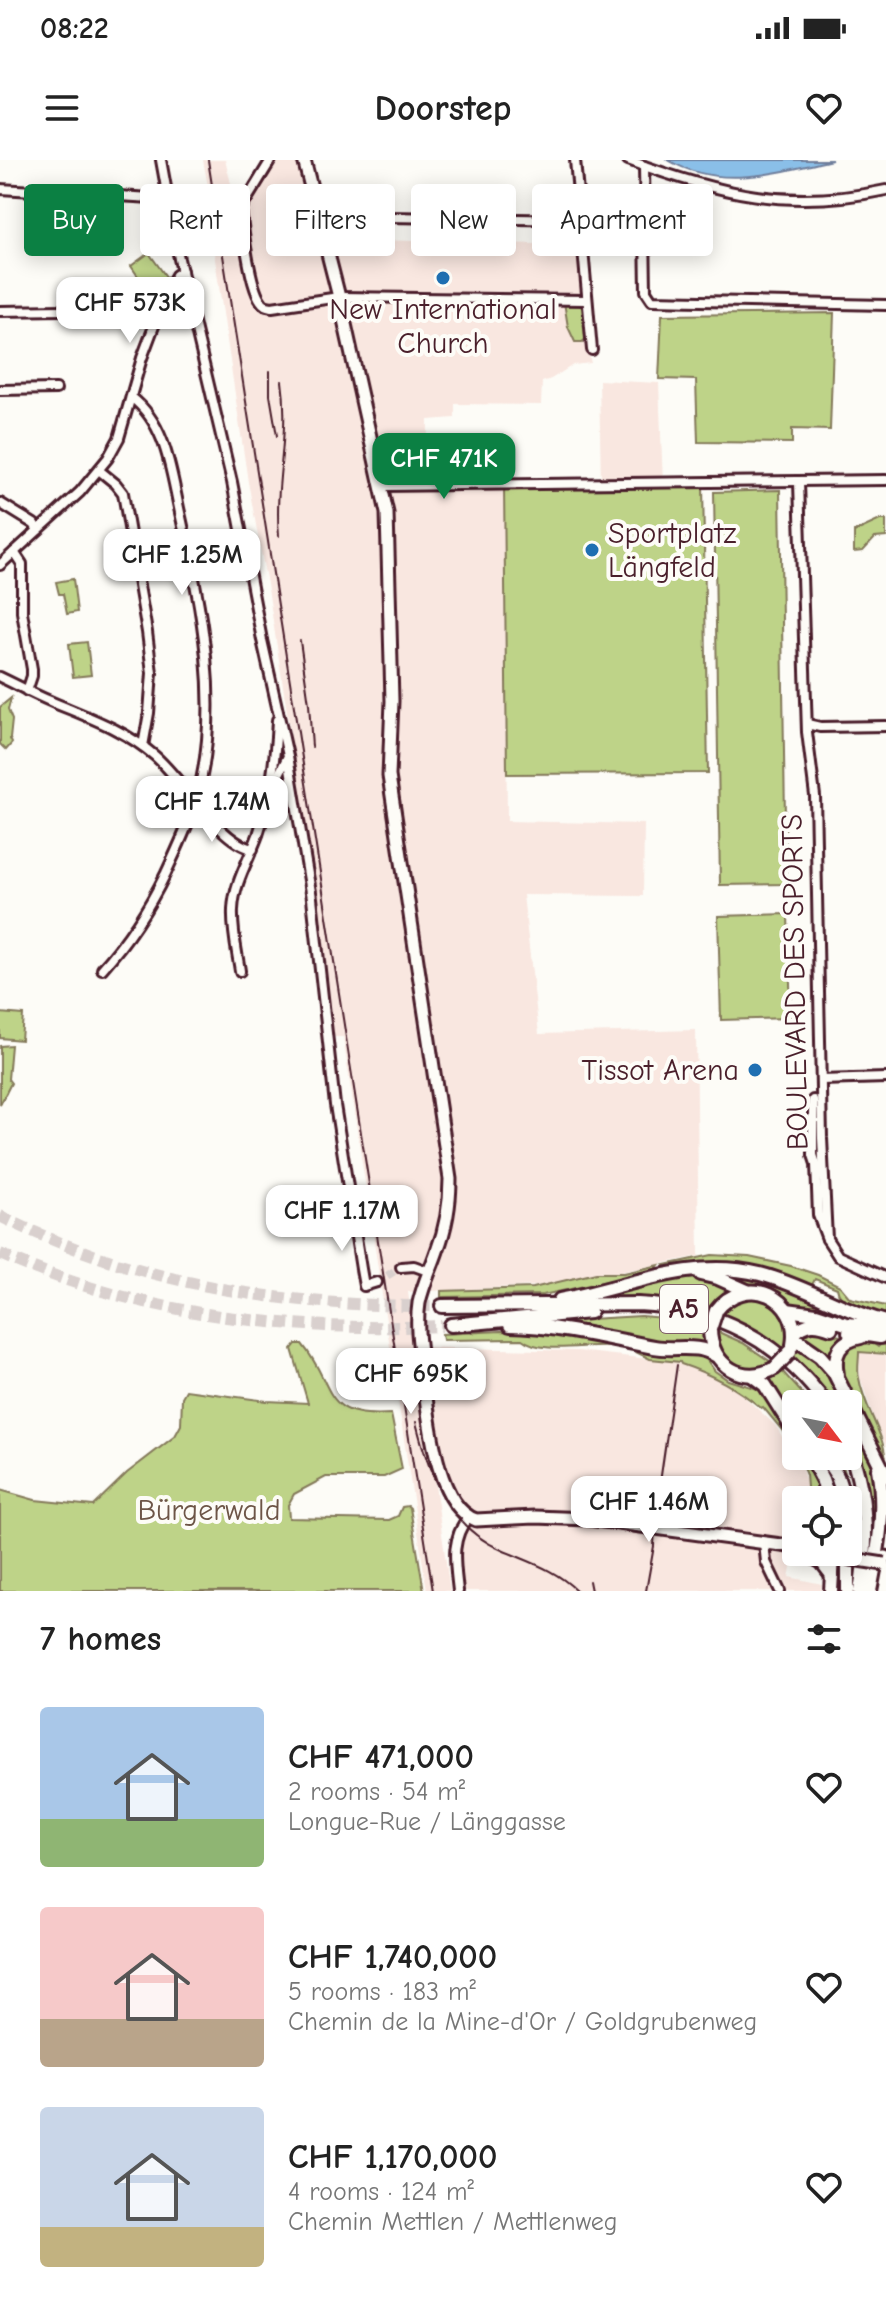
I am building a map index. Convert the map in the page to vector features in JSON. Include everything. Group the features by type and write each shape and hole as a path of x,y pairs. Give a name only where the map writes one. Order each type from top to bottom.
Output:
{"highway":[{"path":"510,1305 563,1299 704,1269 751,1272 787,1283 856,1313 885,1331"},
{"path":"667,1275 704,1274 747,1291 768,1294 787,1310 794,1336 790,1352 775,1368 753,1376"},
{"path":"747,1291 731,1297 716,1311 710,1329 715,1355 729,1369 753,1376 765,1385 781,1407"},
{"name":"A5","path":"442,1306 653,1305 685,1309 743,1330 775,1351 803,1375 815,1390"},
{"path":"787,1310 885,1331"},
{"name":"A5","path":"715,1355 700,1348 654,1347 551,1328 446,1325 611,1311 652,1311 687,1316 725,1329 764,1350 806,1390"},
{"path":"794,1336 804,1326 815,1323 841,1331 885,1331"},
{"path":"838,1379 835,1357 843,1343 885,1331"},
{"path":"794,1336 820,1356 838,1379 886,1476"},
{"path":"870,1591 883,1527 884,1506 881,1480 872,1451"},
{"path":"850,1470 859,1520 858,1556 851,1591"},
{"path":"857,1470 865,1509 860,1591"},
{"path":"825,1566 832,1575"},
{"path":"831,1591 835,1566"},
{"path":"850,1566 851,1591"}],"main road":[{"path":"304,160 310,184"},
{"path":"329,256 387,513 392,701 389,776 450,1179 445,1224 428,1271 419,1305 418,1326 432,1441 442,1476 456,1503 468,1517 476,1520 535,1517 589,1519 782,1545"},
{"path":"862,1557 886,1560"}],"street":[{"path":"161,160 166,184"},
{"path":"271,160 241,209 252,276 260,300 266,305 272,307 339,297 586,300"},
{"path":"575,160 577,184"},
{"path":"628,160 706,186 774,199 851,197 886,190"},
{"path":"644,166 646,291 652,300 886,305"},
{"path":"0,189 140,197"},
{"path":"395,217 532,219"},
{"path":"179,256 232,482 288,756 312,898 335,1105 364,1286 377,1282"},
{"path":"583,256 592,350"},
{"path":"0,565 100,471 119,438 142,358 171,281 182,271"},
{"path":"164,300 186,286"},
{"path":"0,311 124,309 160,314"},
{"path":"0,390 56,389"},
{"path":"102,969 138,923 182,840 196,800 208,723 197,591 161,435 143,406 131,397"},
{"path":"100,471 123,493 147,632 152,673 143,746"},
{"path":"382,486 886,480"},
{"name":"BOULEVARD DES SPORTS","path":"799,482 807,724 815,796 827,1239"},
{"path":"0,503 34,524 38,530"},
{"path":"14,552 22,564 22,612 32,669 27,691"},
{"path":"0,677 105,724 143,746 164,764 224,833 243,847 253,849"},
{"path":"271,793 277,707"},
{"path":"807,724 820,727 886,726"},
{"path":"240,971 233,928 236,890 275,782 288,756"},
{"path":"275,782 292,779"},
{"path":"821,1080 886,1078"},
{"path":"813,1100 818,1215 827,1239 838,1256 886,1278"},
{"path":"401,1267 414,1266 428,1271"},
{"path":"458,1591 455,1543 459,1529 468,1517"},
{"path":"764,1543 766,1562 780,1591"}],"shaded area":[{"path":"203,160 225,160 231,184 208,184"},
{"path":"271,160 301,160 310,184 266,184 266,256 395,256 395,241 411,241 411,256 516,256 516,244 532,244 532,256 579,256 591,363 573,365 542,382 541,405 455,404 455,418 428,420 427,476 504,477 507,821 644,824 643,896 523,895 539,1034 696,1030 699,1256 557,1285 408,1292 450,1591 427,1591 343,1037 332,1037 315,894 269,595 248,482 215,256 250,256 250,189"},
{"path":"599,380 659,383 663,484 601,484"},
{"path":"420,1347 578,1351 675,1362 711,1373 736,1389 775,1425 782,1436 782,1470 802,1470 806,1486 782,1486 782,1566 791,1566 789,1577 822,1584 821,1591 458,1591 455,1543 468,1517 442,1476"},
{"path":"859,1352 886,1355 886,1447 860,1377"}],"green space":[{"path":"145,256 151,256 167,278 148,291 131,266"},
{"path":"564,302 577,303 584,309 587,338 582,342 575,342 568,327"},
{"path":"834,313 830,430 792,429 792,443 698,442 696,380 659,379 662,315"},
{"path":"703,484 708,773 507,774 504,485"},
{"path":"780,490 786,884 720,885 714,492"},
{"path":"886,520 886,537 875,538 863,551 854,552 854,532"},
{"path":"73,579 77,612 67,614 63,594 59,594 56,582"},
{"path":"87,642 91,675 73,677 69,644"},
{"path":"11,698 8,710 12,720 12,743 6,750 0,744 0,707"},
{"path":"788,914 791,1018 721,1020 718,916"},
{"path":"0,1013 23,1015 21,1040 0,1038"},
{"path":"11,1045 8,1079 11,1083 0,1105 0,1046"},
{"path":"712,1255 749,1257 818,1275 840,1286 850,1298 886,1306 886,1318 849,1305 839,1295 837,1288 815,1279 812,1285 742,1267 665,1265"},
{"path":"659,1265 640,1274 543,1295 441,1297 441,1291 533,1288 596,1273 624,1273"},
{"path":"719,1271 761,1278 866,1319 850,1320 793,1306 770,1290 745,1286"},
{"path":"684,1277 706,1278 732,1291 709,1311 669,1302 594,1298"},
{"path":"755,1295 785,1316 789,1341 785,1352 756,1332 719,1314 735,1299"},
{"path":"641,1316 676,1319 704,1326 705,1342 666,1344 538,1322"},
{"path":"815,1329 843,1337 833,1361 801,1337"},
{"path":"714,1330 743,1343 774,1364 744,1370 722,1357"},
{"path":"501,1331 577,1338 630,1349 615,1346 541,1347 522,1339 443,1340 442,1334"},
{"path":"857,1343 878,1347 886,1345 886,1354 859,1352 858,1375 882,1443 886,1465 862,1414 862,1390 851,1390 844,1375 840,1364 844,1350"},
{"name":"Bürgerwald","path":"296,1344 302,1344 313,1359 340,1405 368,1414 391,1414 402,1469 384,1477 326,1477 294,1494 288,1505 289,1518 389,1520 398,1516 402,1507 408,1506 424,1591 0,1591 0,1490 35,1500 93,1506 127,1473 175,1436 181,1425 182,1397 186,1390 308,1403 292,1349"},
{"path":"798,1347 826,1366 839,1390 822,1390 794,1359"},
{"path":"632,1350 662,1356 699,1355 728,1380 758,1389 766,1396 782,1419 782,1430 763,1407 733,1387 680,1362 650,1359"},
{"path":"782,1371 799,1390 782,1390 782,1400 769,1380"},
{"path":"862,1440 878,1476 876,1548 870,1547 858,1470 862,1470"},
{"path":"804,1470 811,1470 819,1486 807,1486"},
{"path":"834,1470 844,1470 848,1486 841,1486"}],"water":[{"path":"668,160 832,160 770,173 729,177 708,175"}],"tunnel":[{"path":"0,1216 107,1260 215,1288 326,1302 442,1306"},
{"path":"0,1254 107,1292 216,1316 328,1326 442,1326"},
{"path":"377,1282 401,1267"}],"railway":[{"path":"208,160 433,1591"},
{"path":"270,371 270,395 277,436"},
{"path":"279,536 278,497 284,421 282,381"},
{"path":"300,641 312,747"},
{"path":"646,1591 677,1365"},
{"path":"416,1422 435,1480 454,1513 468,1528 483,1540 551,1572 577,1591"},
{"path":"589,1581 591,1591"}],"place":[{"name":"New International Church","path":"443,278"},
{"name":"Sportplatz Längfeld","path":"592,550"},
{"name":"Tissot Arena","path":"755,1070"}]}
